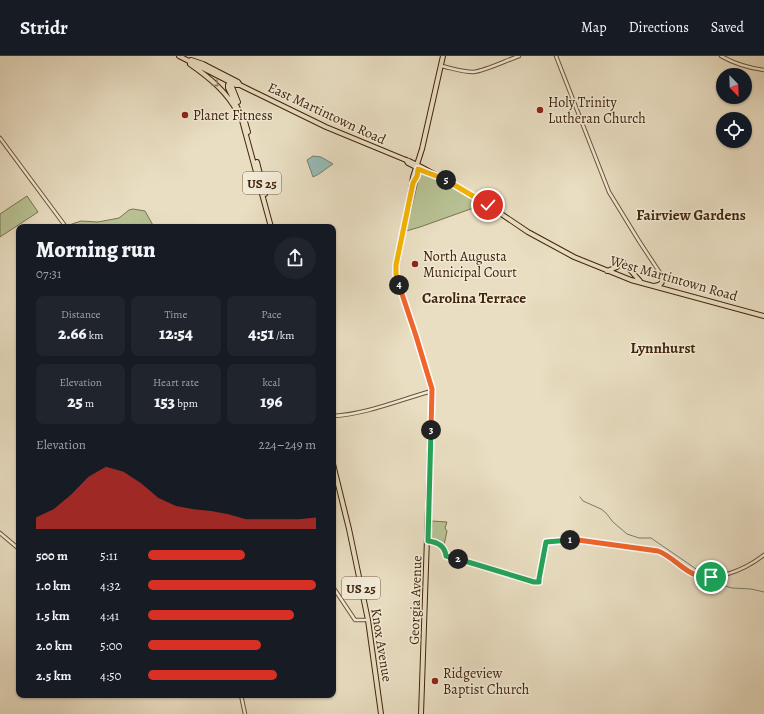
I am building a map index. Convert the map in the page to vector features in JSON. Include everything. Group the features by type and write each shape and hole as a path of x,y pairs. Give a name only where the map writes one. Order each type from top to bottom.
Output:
{"main road":[{"name":"East Martintown Road","path":"179,56 236,85 240,85 316,122 409,161 418,167"},
{"name":"Georgia Avenue","path":"421,714 432,391 398,281 396,265 413,183 443,56"},
{"name":"US 25","path":"186,59 223,91 233,104 243,123"},
{"name":"US 25","path":"231,82 246,125 271,224"},
{"name":"US 25","path":"231,82 228,85 228,88 240,112 271,224"},
{"path":"236,96 236,90 246,88"},
{"name":"West Martintown Road","path":"418,167 428,173 434,174 448,181 519,227 574,257 631,280 764,316"},
{"path":"607,271 616,267 617,262"},
{"path":"623,262 630,272 642,283"},
{"path":"654,286 661,283 661,275"},
{"name":"Knox Avenue","path":"336,476 348,523 368,620 382,714"}],"street":[{"path":"441,66 474,72 519,56"},
{"path":"556,56 609,192 661,275"},
{"path":"721,56 741,66 764,70"},
{"path":"0,138 64,224"},
{"path":"336,416 365,411 432,391"},
{"path":"0,533 16,547"},
{"path":"428,541 442,547 446,556 534,582 539,582 546,542 563,540 578,540 655,550 664,553 692,573 708,577 721,576 754,562 764,555"},
{"path":"336,591 355,620 368,620"},
{"path":"242,698 245,714"}],"green space":[{"path":"420,173 453,187 475,201 479,206 406,231"},
{"path":"27,196 38,212 20,224 16,224 16,226 0,237 0,214"},
{"path":"133,209 145,211 152,224 72,224 81,221 98,222 119,218 129,210"},
{"path":"432,521 447,522 445,528 447,531 444,545 431,538"}],"water":[{"path":"313,156 321,157 333,164 313,177 307,160"}],"waterway":[{"path":"580,497 583,501 601,509 627,534 639,538 651,538 705,575"},
{"path":"707,577 711,581 732,588 751,589 764,592"}],"place":[{"name":"Holy Trinity Lutheran Church","path":"540,110"},
{"name":"Planet Fitness","path":"185,115"},
{"name":"North Augusta Municipal Court","path":"415,264"},
{"name":"Ridgeview Baptist Church","path":"435,681"}],"district":[{"name":"Fairview Gardens","path":"691,215"},
{"name":"Carolina Terrace","path":"474,298"},
{"name":"Lynnhurst","path":"663,348"}],"route":[{"path":"488,205 448,181 434,174 418,169 417,176 413,183 396,265 397,278 429,377 432,391 428,541 432,541 444,548 446,556 536,582 539,582 546,542 568,540 646,548 658,551 666,554 689,572 700,576 711,577"}]}
